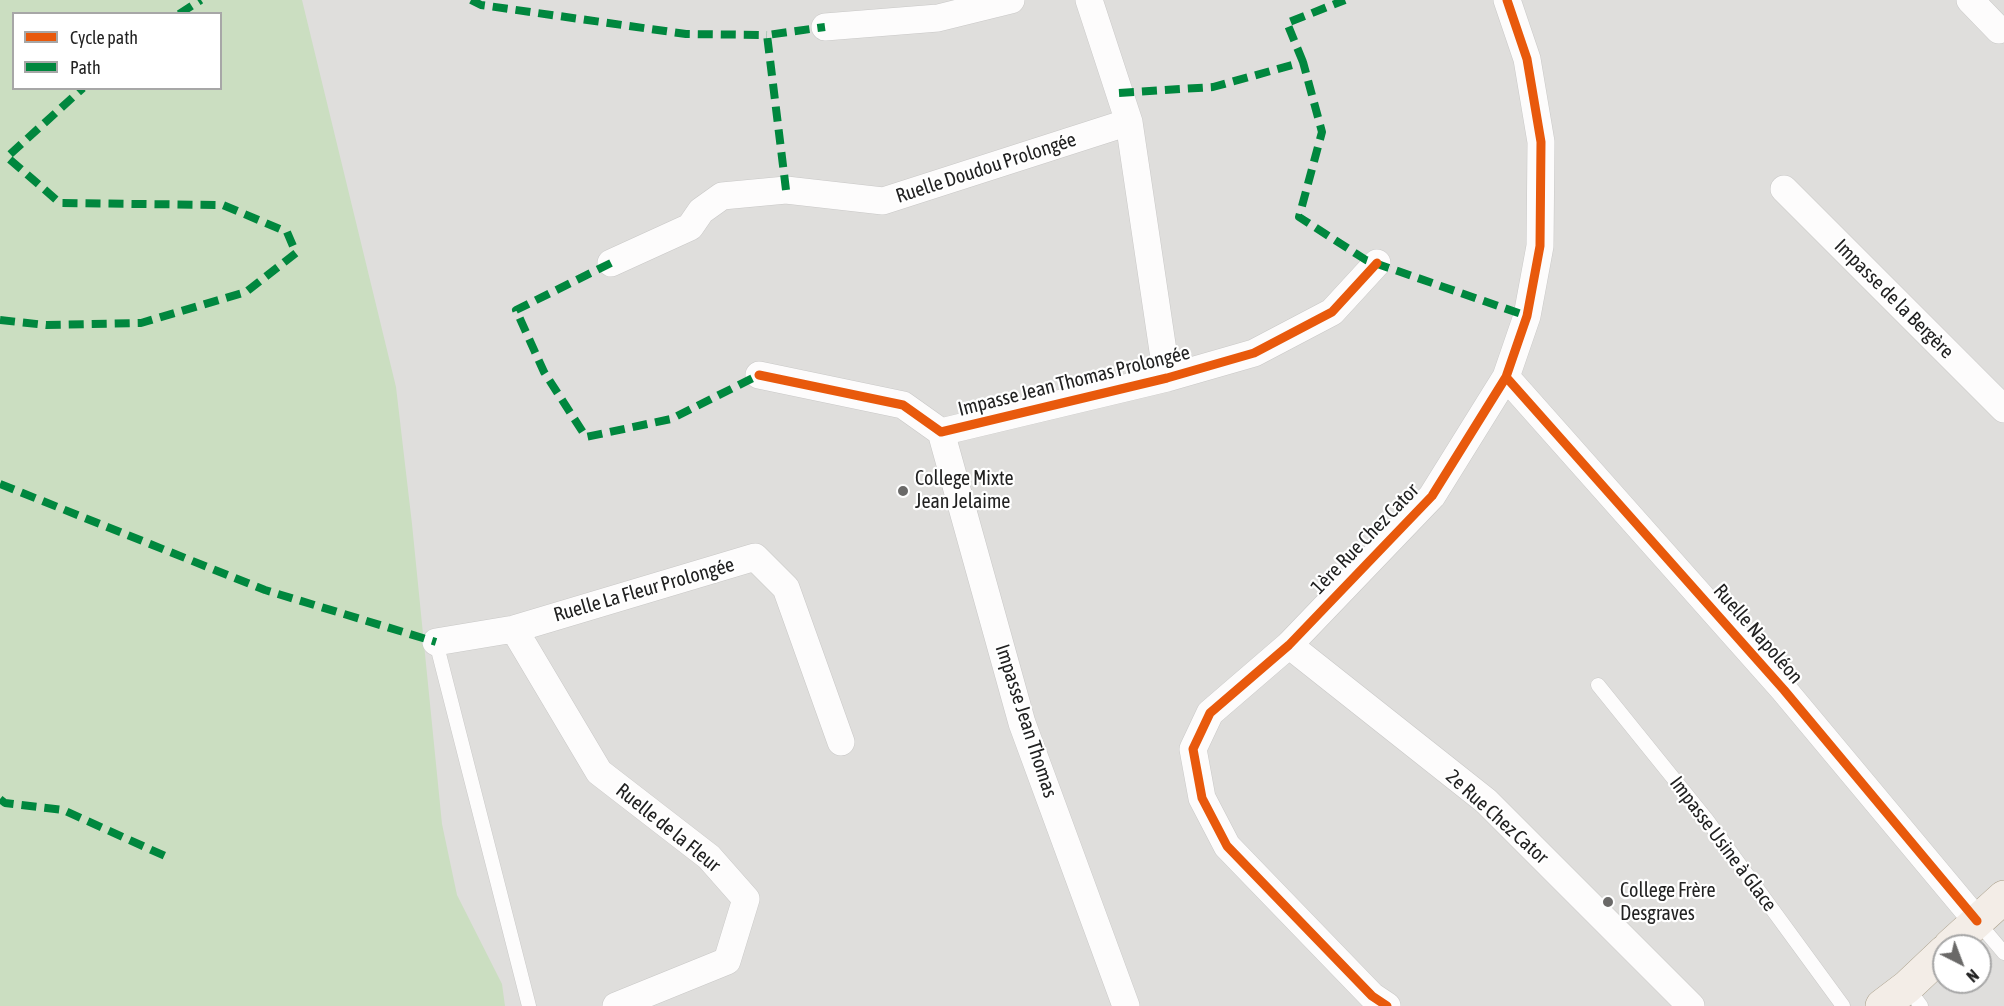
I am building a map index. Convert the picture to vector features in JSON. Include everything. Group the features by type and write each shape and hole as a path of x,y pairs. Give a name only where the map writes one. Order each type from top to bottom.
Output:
{"main road":[{"path":"1963,934 2004,897"},
{"path":"1903,1000 1932,966"}],"street":[{"path":"825,27 938,18 1011,0"},
{"name":"Impasse Jean Thomas Prolongée","path":"1089,0 1129,122 1167,378"},
{"name":"1ère Rue Chez Cator","path":"1374,1004 1227,846 1202,798 1193,749 1210,713 1288,645 1432,496 1506,377 1527,316 1540,246 1541,142 1527,59 1507,0"},
{"path":"1970,0 2000,30"},
{"name":"Ruelle Doudou Prolongée","path":"611,263 690,227 701,210 722,196 786,190 883,201 1129,122"},
{"name":"Impasse de la Bergère","path":"1784,189 2004,409"},
{"name":"Impasse Jean Thomas Prolongée","path":"759,375 903,405 941,432 1167,378 1254,353 1332,312 1377,263"},
{"name":"Ruelle Napoléon","path":"1506,377 1784,690 1977,921"},
{"name":"Impasse Jean Thomas","path":"941,432 1022,723 1126,1006"},
{"name":"Ruelle La Fleur Prolongée","path":"436,642 514,628 755,558 786,588 841,742"},
{"name":"Ruelle de la Fleur","path":"514,628 599,772 709,857 746,899 728,961 616,1006"},
{"name":"2e Rue Chez Cator","path":"1288,645 1486,801 1691,1006"}],"lane":[{"path":"436,642 529,1006"},
{"name":"Impasse Usine à Glace","path":"1598,685 1707,820 1843,1006"},
{"path":"1977,921 2004,953"}],"shaded area":[{"path":"0,0 2004,0 2004,1006 0,1006"}],"green space":[{"path":"0,0 302,0 396,387 442,824 457,895 502,984 505,1006 0,1006"}],"marked path":[{"path":"182,12 201,0"},
{"path":"471,0 481,5 686,34 767,35"},
{"path":"1303,62 1287,23 1345,0"},
{"path":"786,190 767,35 825,27"},
{"path":"1119,93 1213,87 1303,62 1322,132 1299,217 1366,260 1527,316"},
{"path":"0,320 46,325 141,323 246,292 296,253 287,232 223,205 60,203 7,157 81,90"},
{"path":"611,263 516,310 544,372 586,437 671,419 759,375"},
{"path":"0,484 265,590 436,642"},
{"path":"0,799 5,803 63,810 165,856"}],"cycle path":[{"path":"1387,1006 1372,996 1227,846 1202,798 1193,749 1210,713 1289,645 1432,496 1506,377 1527,316 1540,246 1541,142 1527,59 1507,0"},
{"path":"759,375 903,405 941,432 1167,378 1254,353 1332,312 1377,263"},
{"path":"1506,377 1784,690 1977,921"}],"place":[{"name":"College Mixte Jean Jelaime","path":"903,491"},
{"name":"College Frère Desgraves","path":"1608,902"}]}
